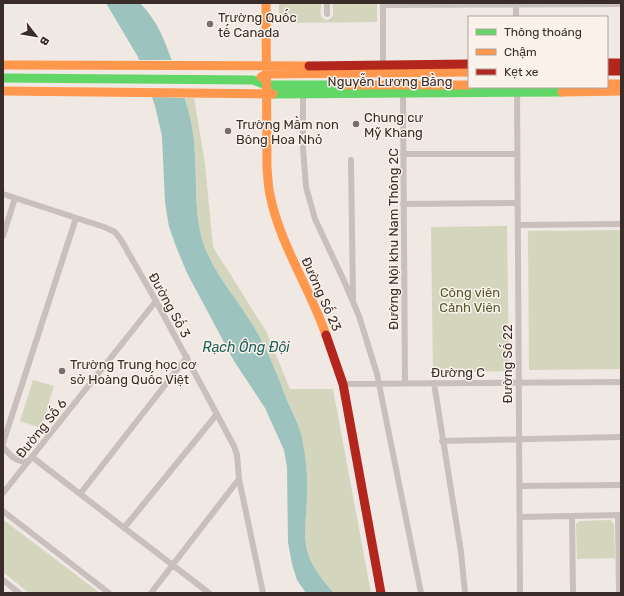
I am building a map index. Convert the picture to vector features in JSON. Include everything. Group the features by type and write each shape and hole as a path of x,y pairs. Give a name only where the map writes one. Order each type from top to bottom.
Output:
{"main road":[{"name":"Đường Số 23","path":"266,3 268,181 274,209 287,247 319,315 343,384 381,593"},
{"path":"608,63 621,63"},
{"name":"Nguyễn Lương Bằng","path":"383,69 468,64"},
{"name":"Nguyễn Lương Bằng","path":"3,65 207,66 267,70 383,69 468,72"},
{"name":"Nguyễn Lương Bằng","path":"253,80 267,70"},
{"path":"608,71 621,70"},
{"name":"Nguyễn Lương Bằng","path":"3,78 253,80 266,90 303,94 403,94 517,90 621,91"},
{"path":"608,84 621,84"},
{"name":"Nguyễn Lương Bằng","path":"3,91 207,93 468,85"}],"street":[{"path":"327,3 327,14"},
{"path":"383,69 383,4 621,4"},
{"path":"516,4 516,16"},
{"name":"Đường Số 22","path":"517,90 520,593"},
{"path":"303,94 303,148 306,187 315,219 353,302 365,333 380,384 421,593"},
{"name":"Đường Nội khu Nam Thông 2C","path":"403,94 405,383"},
{"path":"403,154 517,154"},
{"path":"351,160 353,302"},
{"name":"Đường Số 3","path":"3,194 104,227 115,232 121,240 187,357 234,446 237,455 239,479 263,593"},
{"path":"3,236 15,198"},
{"path":"404,204 517,204"},
{"path":"3,443 76,218"},
{"path":"518,225 621,224"},
{"name":"Đường Số 6","path":"3,493 156,301"},
{"path":"80,494 187,357"},
{"name":"Đường C","path":"343,384 621,382"},
{"path":"434,383 442,441 461,552 465,593"},
{"path":"124,528 218,414"},
{"path":"442,441 621,437"},
{"path":"3,447 12,458 23,462 30,459 80,494 208,593"},
{"path":"151,593 239,479"},
{"path":"519,486 621,485"},
{"path":"3,511 109,593"},
{"path":"520,517 620,515 620,593"},
{"path":"572,516 573,593"},
{"path":"3,580 20,593"}],"green space":[{"path":"321,3 321,16 327,20 333,15 332,3 377,3 377,22 279,23 279,4"},
{"path":"185,98 194,98 205,164 213,247 266,331 290,389 333,389 371,593 334,593 318,573 311,561 305,536 307,472 305,455 298,427 262,342 248,317 215,268 201,236 197,212 194,138"},
{"name":"Công viên Cảnh Viên","path":"507,226 509,371 433,373 431,227"},
{"path":"621,230 621,369 529,370 528,231"},
{"path":"33,380 54,386 41,428 20,421"},
{"path":"610,520 614,524 615,558 577,559 576,524 580,521"},
{"path":"3,521 100,593 29,593 3,572"}],"water":[{"name":"Rạch Ông Đội","path":"106,3 140,3 153,19 165,43 182,90 191,121 194,143 197,211 204,245 214,267 248,317 264,345 299,428 306,460 307,474 305,529 307,550 314,567 334,593 306,593 297,580 288,542 287,467 284,450 265,408 234,361 187,273 177,249 169,227 165,202 162,136 155,106 138,57"}],"pier":[{"path":"137,60 174,60 187,98 150,97"}],"traffic: fast":[{"path":"3,78 253,80 266,85 346,85"},
{"path":"273,94 562,92"}],"traffic: slow":[{"path":"266,3 267,168 269,192 288,249 312,300 326,335"},
{"path":"3,65 309,66"},
{"path":"261,77 267,74 468,72"},
{"path":"608,84 621,84"},
{"path":"346,85 468,85"},
{"path":"3,91 273,94"},
{"path":"562,92 621,91"}],"traffic: jam":[{"path":"608,63 621,63"},
{"path":"309,66 468,64"},
{"path":"608,71 621,71"},
{"path":"326,335 343,384 381,593"}],"place":[{"name":"Trường Quốc tế Canada","path":"210,24"},
{"name":"Chung cư Mỹ Khang","path":"356,124"},
{"name":"Trường Mầm non Bông Hoa Nhỏ","path":"228,131"},
{"name":"Trường Trung học cơ sở Hoàng Quốc Việt","path":"62,371"}]}
